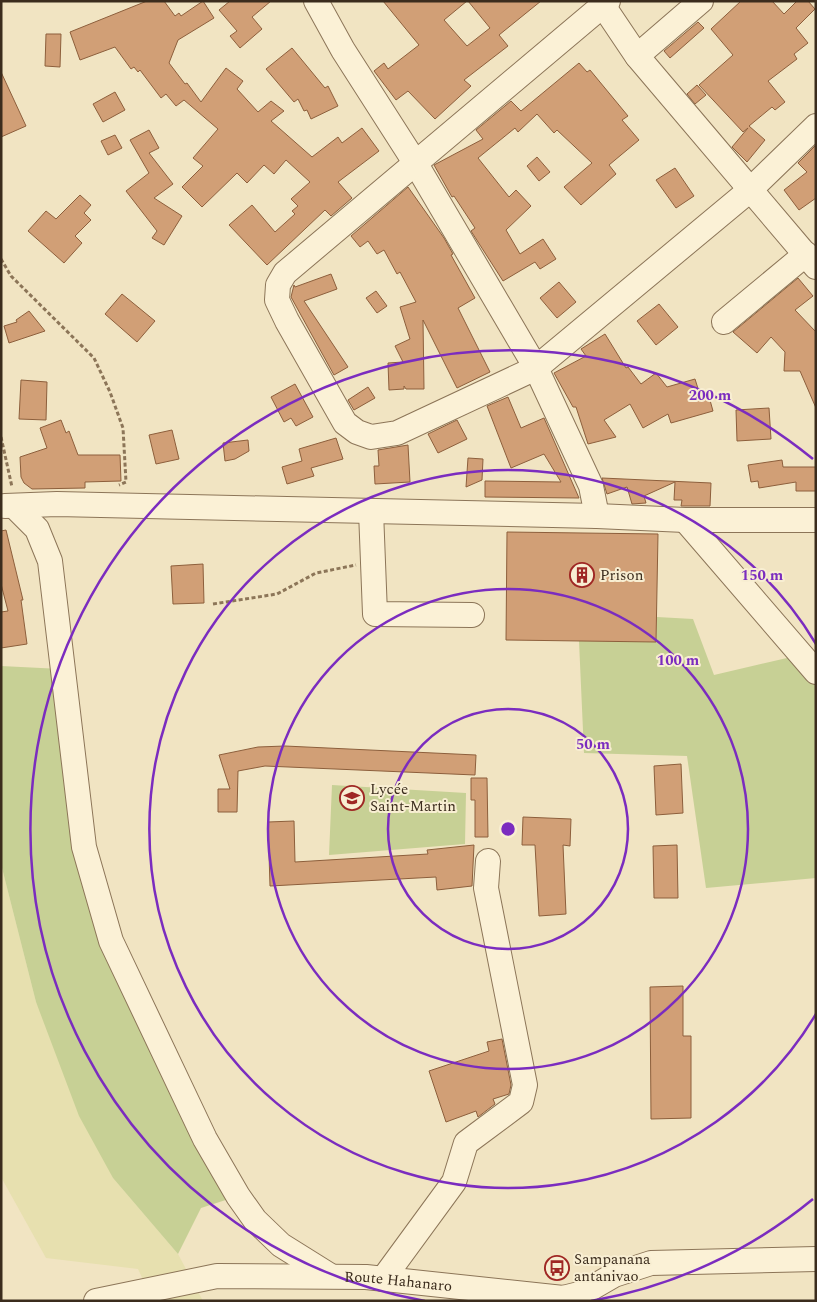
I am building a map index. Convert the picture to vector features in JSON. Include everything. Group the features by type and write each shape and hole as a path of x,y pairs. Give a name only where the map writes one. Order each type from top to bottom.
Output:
{"street":[{"path":"316,1 343,50 416,164 536,368 591,486 597,516"},
{"path":"636,56 701,1"},
{"path":"724,322 811,260 750,190 636,56 604,3 285,273 278,285 277,300 345,423 371,438 397,433 536,368 750,190 816,126"},
{"path":"8,507 58,504 597,516 685,520 816,520"},
{"path":"8,507 38,529 50,561 84,847 111,941 205,1139 238,1196 255,1220 281,1245 329,1275"},
{"path":"372,511 375,614 472,615"},
{"path":"685,520 816,672"},
{"path":"383,1279 454,1182 466,1142 521,1102 525,1085 486,888 488,861"},
{"name":"Route Hahanaro","path":"96,1301 122,1294 217,1276 329,1275 563,1298 587,1297 614,1275 651,1263 816,1259"}],"path":[{"path":"1,259 11,276 94,358 110,392 123,428 126,482 118,485"},
{"path":"1,437 8,507"},
{"path":"213,604 277,594 316,573 373,561"}],"shaded area":[{"path":"1,864 36,1002 113,1178 178,1254 203,1301 153,1301 138,1269 46,1258 1,1177"}],"green space":[{"path":"657,617 693,619 714,675 800,655 816,672 816,878 706,888 687,756 584,753 579,641 656,642"},
{"path":"1,666 61,669 111,941 238,1196 201,1208 178,1254 113,1178 79,1116 36,1002 1,864"},
{"path":"332,785 466,793 465,844 329,855"}],"building":[{"path":"147,1 164,1 175,16 179,13 181,16 203,1 214,18 178,40 169,63 201,102 226,68 243,81 237,89 258,112 271,101 284,111 271,121 312,157 338,137 342,143 362,128 379,151 338,182 352,198 331,216 325,210 267,265 229,225 252,205 275,232 295,214 292,211 298,206 291,199 310,182 286,160 274,174 264,165 247,183 237,173 202,207 182,187 203,166 193,158 218,129 184,100 176,106 166,94 161,98 140,70 138,72 134,67 131,69 115,47 80,60 70,32"},
{"path":"230,1 271,1 252,17 262,29 240,48 230,36 237,31 219,10"},
{"path":"383,1 467,1 444,20 467,46 490,28 468,1 541,1 499,35 508,46 464,80 471,86 435,119 408,91 396,100 374,71 384,63 388,69 419,45"},
{"path":"741,1 772,1 784,14 797,1 808,1 815,9 796,28 808,43 794,54 797,59 768,81 785,102 775,110 772,107 749,126 765,140 747,162 732,147 748,128 743,132 699,85 733,55 711,29"},
{"path":"698,22 704,28 670,58 664,51"},
{"path":"46,34 61,34 60,67 45,66"},
{"path":"292,48 325,88 328,86 338,106 311,119 307,110 304,111 298,99 294,102 266,69"},
{"path":"579,63 587,72 590,70 628,116 622,120 639,140 609,165 616,174 581,205 564,187 592,163 557,130 554,133 537,114 518,132 515,128 478,158 509,197 516,190 531,206 506,230 520,254 543,239 556,259 540,269 535,262 503,281 471,231 475,228 454,196 452,197 434,165 483,139 476,130 511,101 521,111"},
{"path":"1,72 26,126 1,137"},
{"path":"697,85 706,95 695,104 687,94"},
{"path":"115,92 125,110 103,122 93,104"},
{"path":"149,130 159,148 149,153 173,184 154,198 182,216 164,245 152,238 157,231 126,191 149,173 130,140"},
{"path":"115,135 122,148 108,155 101,141"},
{"path":"816,145 816,198 799,210 784,190 807,172 798,163"},
{"path":"537,157 550,172 539,181 527,166"},
{"path":"675,168 694,196 676,208 656,180"},
{"path":"408,187 444,238 453,254 451,255 475,298 458,308 490,372 457,388 423,320 424,389 406,389 404,386 404,389 389,390 388,363 403,362 395,346 410,339 400,307 416,302 400,272 397,274 384,250 377,254 368,241 360,247 351,236"},
{"path":"80,195 91,205 84,213 91,220 75,236 82,243 64,263 28,231 46,211 56,219"},
{"path":"331,274 337,289 304,301 348,367 334,375 291,297 294,285 295,287"},
{"path":"798,278 813,296 795,310 816,332 816,408 800,371 784,371 785,352 771,337 757,353 733,332"},
{"path":"559,282 576,302 557,318 540,298"},
{"path":"376,291 387,306 377,313 366,298"},
{"path":"122,294 155,321 137,342 105,314"},
{"path":"659,304 678,327 656,345 637,321"},
{"path":"29,311 45,331 9,343 4,326 17,322 16,320"},
{"path":"605,334 626,368 628,367 641,384 656,373 667,387 695,379 700,395 708,393 713,411 671,423 668,414 643,428 630,404 604,420 616,437 588,444 576,407 573,407 554,373 586,356 581,349"},
{"path":"21,380 47,382 46,420 19,419"},
{"path":"295,384 313,417 296,426 291,418 284,422 271,397"},
{"path":"368,387 375,398 354,410 348,400"},
{"path":"508,397 521,428 544,418 579,498 485,497 485,481 561,482 544,454 511,468 487,406"},
{"path":"769,408 771,439 737,441 736,410"},
{"path":"61,420 66,433 69,431 78,455 120,455 121,481 85,482 85,488 32,489 24,483 21,477 20,457 47,448 40,428"},
{"path":"457,420 467,439 438,453 428,434"},
{"path":"172,430 179,459 156,464 149,435"},
{"path":"336,438 343,459 311,468 314,476 287,484 282,467 302,461 299,449"},
{"path":"248,440 249,451 235,459 225,461 223,443"},
{"path":"408,445 410,482 375,484 374,466 379,466 378,450"},
{"path":"468,458 483,459 482,480 466,487"},
{"path":"782,460 783,467 816,467 816,491 796,491 796,482 759,488 758,481 751,482 748,465"},
{"path":"602,478 711,483 710,506 681,506 682,500 674,500 675,482 644,496 646,503 632,504 627,487 607,494"},
{"path":"6,530 23,600 21,600 27,644 1,648 1,612 8,611 1,584 1,531"},
{"name":"Prison","path":"507,532 658,534 656,642 506,640"},
{"path":"203,564 204,603 173,604 171,566"},
{"path":"285,746 476,755 475,775 265,766 238,771 237,812 218,812 218,789 230,789 219,755 258,747"},
{"path":"681,764 683,813 656,815 654,766"},
{"path":"471,778 487,778 488,837 475,837 475,800 471,800"},
{"path":"523,817 571,819 570,846 563,845 566,914 539,916 535,845 522,845"},
{"path":"294,821 295,862 428,854 427,850 474,845 472,886 437,890 436,877 270,886 268,822"},
{"path":"677,845 678,898 654,898 653,846"},
{"path":"683,986 683,1036 691,1036 691,1118 651,1119 650,987"},
{"path":"502,1039 511,1085 509,1094 493,1099 495,1104 478,1117 476,1111 446,1122 429,1071 489,1051 487,1042"}],"place":[{"name":"Prison","path":"582,575"},
{"name":"Lycée Saint-Martin","path":"352,798"},
{"name":"Sampanana antanivao","path":"557,1268"}]}
